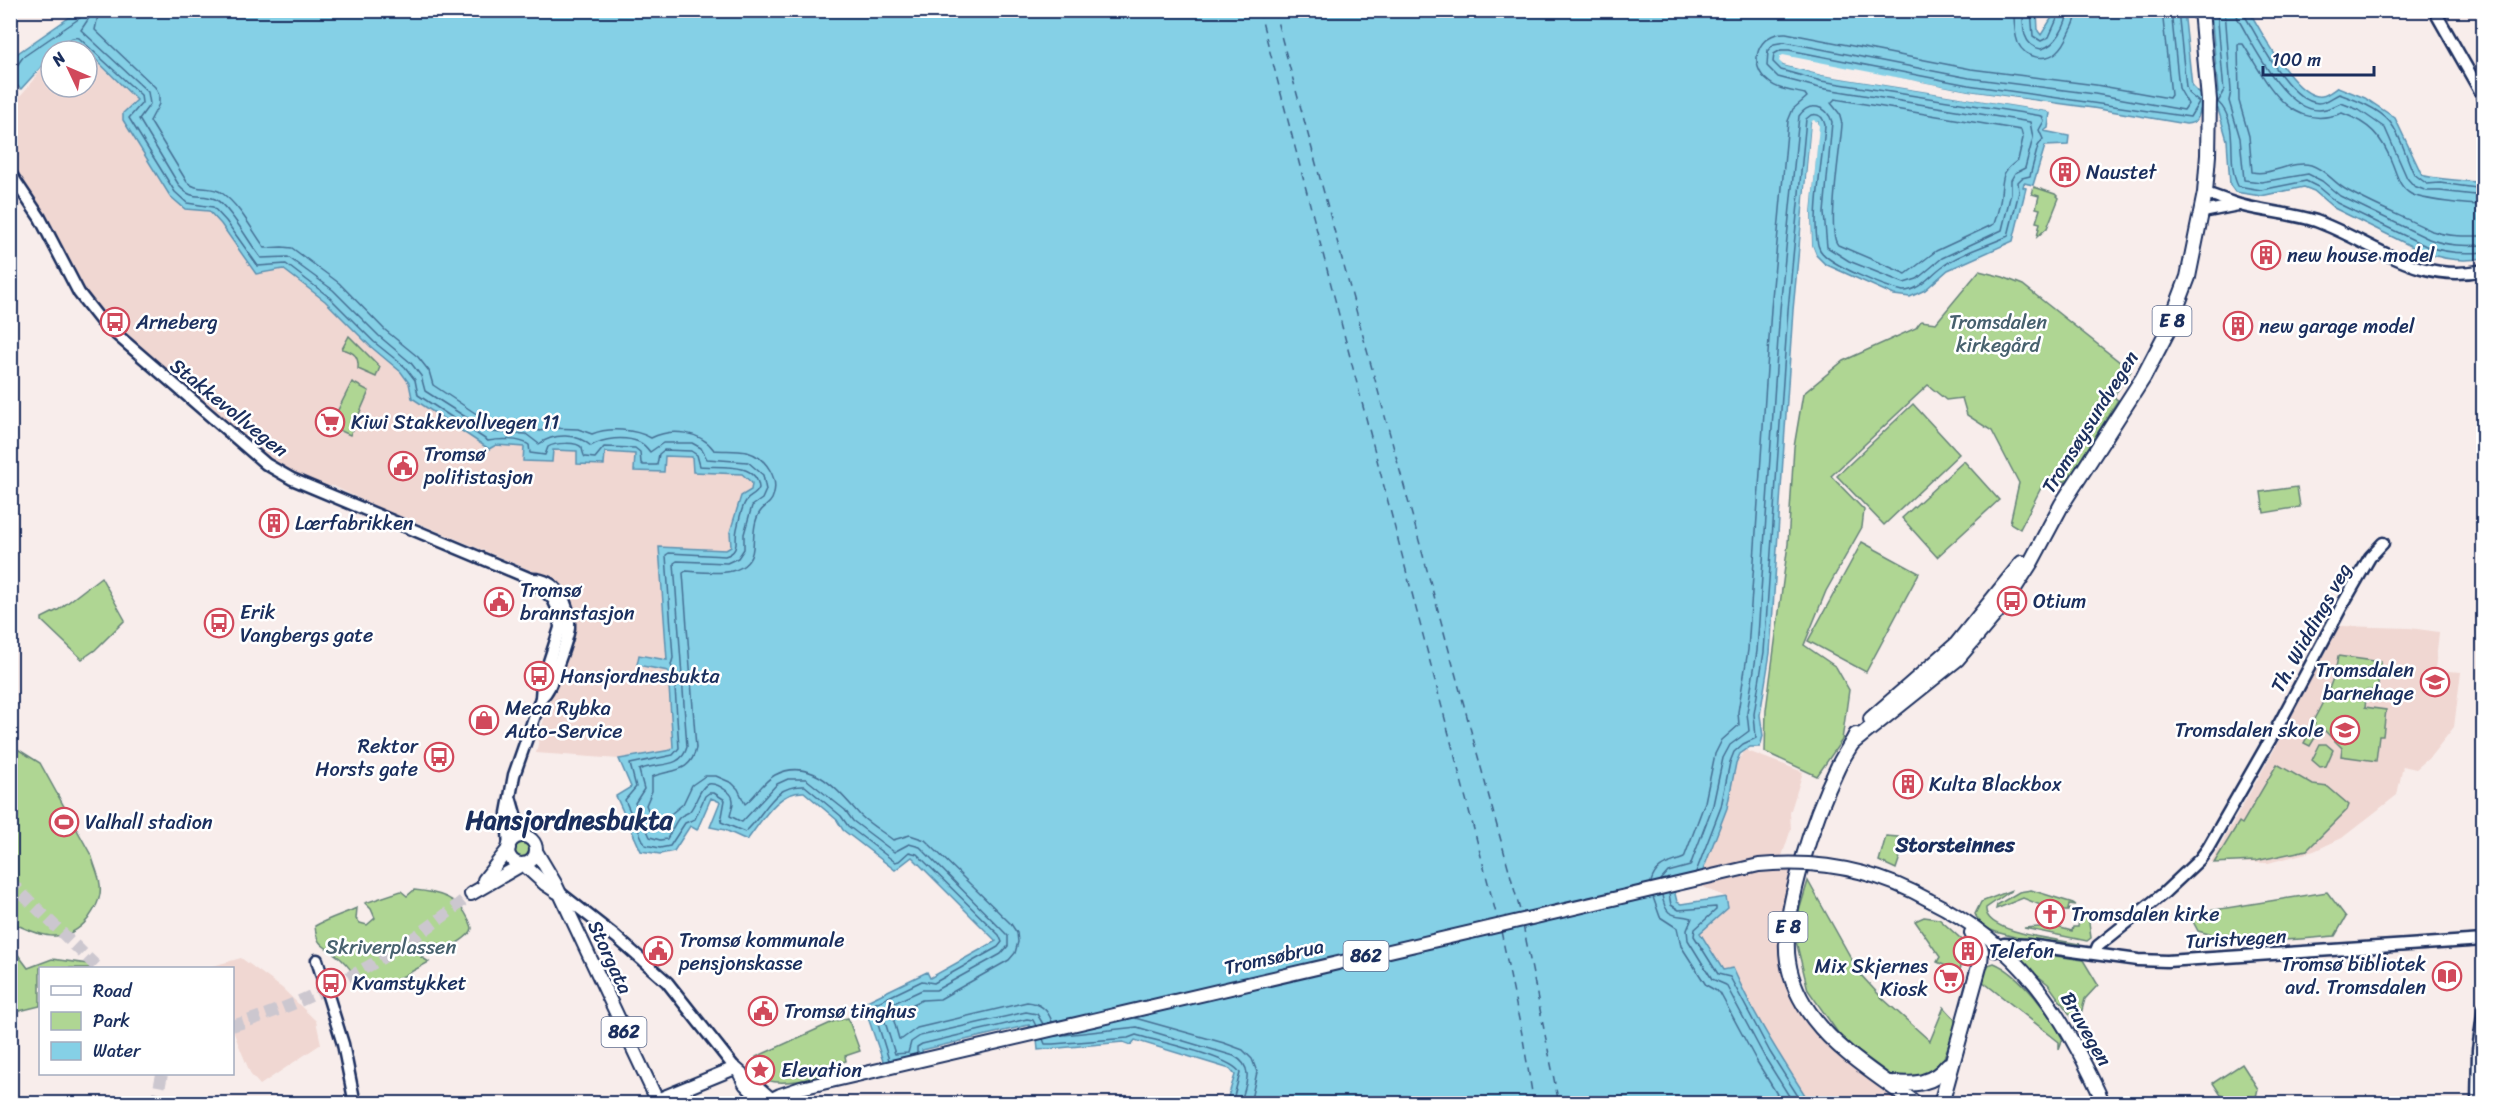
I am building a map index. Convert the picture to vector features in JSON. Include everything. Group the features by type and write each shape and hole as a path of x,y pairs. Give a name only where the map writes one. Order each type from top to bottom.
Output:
{"highway":[{"name":"Tromsøysundvegen","path":"1916,1104 1843,1049 1814,1018 1797,991 1787,954 1790,913 1810,841 1828,790 1852,743 1862,728 1883,706 1940,660 1965,635 2044,536 2143,378 2167,332 2188,278 2203,212 2209,109 2201,10"},
{"path":"1941,1104 1980,963 1981,951 1972,933"},
{"path":"1888,1083 1913,1085 1929,1081 1946,1068 1954,1056"}],"main road":[{"path":"527,837 516,838 473,892 533,859 536,851"},
{"name":"862","path":"527,837 534,843 536,851"},
{"name":"862","path":"509,848 513,861 523,864"},
{"name":"Storgata","path":"536,851 550,873 658,1102"},
{"name":"Tromsøbrua","path":"768,1102 801,1088 1759,865 1808,863 1843,868 1894,883 1929,900"},
{"name":"Storgata","path":"523,864 557,892"},
{"name":"Bruvegen","path":"1929,900 1954,915 1966,919 1997,949"},
{"name":"Bruvegen","path":"1954,915 1960,924 2023,969 2061,1017 2104,1104"},
{"name":"862","path":"658,1102 737,1070 744,1084 768,1102"}],"street":[{"path":"2434,10 2484,98"},
{"name":"Stakkevollvegen","path":"10,173 40,218 80,293 101,321 275,471 531,579 545,581 559,592 566,605 569,620 568,633 549,689 541,698 514,775 507,813 509,848"},
{"path":"2205,193 2238,205 2276,211 2319,223 2420,269 2455,273 2484,270"},
{"path":"2203,212 2238,205"},
{"name":"Th. Widdings veg","path":"2095,953 2100,945 2173,885 2208,848 2343,604 2370,557 2383,543"},
{"path":"510,799 517,821 527,837"},
{"path":"557,892 616,937 667,982 737,1070"},
{"name":"Turistvegen","path":"1997,949 2009,944 2028,945 2138,960 2167,961 2484,940"},
{"path":"317,960 343,1044 355,1104"},
{"path":"2477,1104 2478,1050 2484,1008"}],"shaded area":[{"path":"99,64 138,100 123,113 202,211 209,211 221,224 256,273 283,269 325,301 370,346 401,372 409,383 412,398 489,449 495,445 524,447 552,462 552,450 577,451 578,463 604,465 604,452 635,454 634,471 664,456 692,457 693,472 742,474 752,483 751,490 730,532 731,547 726,550 659,547 673,747 671,750 619,759 536,753 576,615 556,581 404,517 400,518 333,486 308,485 244,445 85,306 11,175 11,106 39,72 39,99 99,99"},
{"name":"Tromsdalen skole","path":"2341,626 2410,628 2439,632 2435,670 2461,672 2454,727 2430,757 2416,769 2403,766 2397,795 2342,838 2314,851 2268,863 2211,862 2274,750 2336,630"},
{"path":"1745,750 1803,772 1790,813 1791,829 1779,865 1804,864 1782,930 1794,989 1843,1040 1928,1103 1810,1103 1775,1049 1746,997 1733,968 1723,971 1699,933 1728,908 1726,897 1699,885 1727,808 1736,763"},
{"path":"241,958 282,988 316,1021 321,1044 260,1085 251,1075 234,1033 234,967 210,967"}],"green space":[{"path":"2034,187 2055,194 2059,198 2047,228 2037,237 2040,223 2036,222 2040,209 2036,208 2039,196 2032,194"},
{"name":"Tromsdalen kirkegård","path":"1979,271 2023,285 2131,371 2113,397 2118,400 2067,482 2052,477 2045,480 2020,529 2010,523 2019,483 1992,431 1967,415 1962,398 1946,400 1928,385 1831,476 1864,510 1862,527 1826,591 1804,645 1836,667 1849,690 1842,740 1817,776 1765,752 1766,710 1788,544 1794,447 1803,394 1843,361 1916,328 1921,321 1936,323"},
{"path":"349,336 380,367 376,377 358,369 355,356 342,349"},
{"path":"352,382 369,391 350,435 330,426"},
{"path":"1913,404 1959,454 1884,525 1837,476"},
{"path":"1964,461 1999,500 1937,557 1902,518"},
{"path":"2297,487 2300,507 2264,513 2261,492"},
{"path":"1862,542 1919,573 1866,672 1808,641"},
{"path":"101,577 125,620 95,650 82,659 42,621 42,618 58,610"},
{"path":"2338,656 2381,662 2377,691 2367,690 2365,707 2386,710 2383,736 2379,736 2376,761 2341,756 2342,748 2325,731 2319,731 2310,746 2304,743 2328,690"},
{"path":"2320,744 2326,744 2333,750 2326,766 2320,767 2312,760"},
{"path":"11,745 40,763 92,857 98,875 99,897 88,919 79,928 60,936 41,934 11,922"},
{"path":"2277,764 2313,785 2328,787 2349,805 2347,810 2307,850 2256,861 2214,863 2239,822 2242,824"},
{"path":"1886,836 1898,837 1901,854 1896,869 1879,861"},
{"path":"519,843 525,843 529,850 525,857 519,857 515,853 515,847"},
{"path":"1808,881 1860,974 1881,997 1930,1041 1944,1007 1954,1018 1956,1025 1943,1060 1926,1074 1904,1077 1891,1075 1843,1040 1808,990 1796,941 1799,911"},
{"name":"Skriverplassen","path":"414,890 439,894 453,901 465,912 472,927 471,931 439,953 428,949 421,957 429,962 378,990 362,978 358,980 342,960 319,941 315,926 320,923 357,908 356,919 367,925 375,918 365,903 401,891 407,896"},
{"path":"2012,890 1986,908 1988,917 1997,924 2025,934 2080,944 2049,943 2005,935 1993,931 1978,920 1975,914 1981,902"},
{"path":"2031,890 2073,903 2076,905 2069,904 2068,910 2076,911 2055,911 2023,898 1996,909 1997,905 2019,892"},
{"path":"2327,892 2346,917 2335,936 2266,941 2233,939 2198,931 2189,914"},
{"path":"2080,910 2088,915 2091,938 2087,941 2024,928 2053,926 2072,931 2073,927 2078,927"},
{"path":"1924,917 1939,919 1970,947 1971,951 1966,953 1959,972 1937,962 1940,957 1915,921"},
{"path":"10,944 28,968 52,959 88,964 90,967 39,967 39,1006 11,1013"},
{"path":"2021,951 2083,960 2098,985 2085,999 2079,1021 2076,1023 2048,984 2016,959"},
{"path":"1994,963 2004,968 2024,985 2042,1007 2063,1038 2059,1049 2059,1042 1982,981 1985,966"},
{"path":"848,1018 860,1051 845,1056 846,1061 835,1064 836,1070 801,1081 782,1082 764,1079 749,1070 749,1065 756,1057 835,1021"},
{"path":"2242,1064 2258,1089 2255,1101 2242,1102 2236,1096 2226,1103 2213,1083"}],"water":[{"path":"80,10 2037,10 2038,31 2041,35 2056,11 2184,10 2192,86 2200,94 2218,92 2211,11 2249,11 2280,62 2301,87 2312,94 2322,96 2338,87 2365,98 2395,118 2422,175 2483,183 2483,258 2453,259 2423,252 2334,208 2314,191 2304,187 2261,196 2235,192 2230,185 2227,140 2218,109 2200,110 2199,116 2193,123 2186,124 2093,108 1968,91 1780,57 1783,65 1822,75 2047,111 2050,113 2048,128 2044,131 2069,136 2068,145 2045,146 2033,185 2024,183 2023,187 2026,188 2013,241 1948,270 1925,290 1910,297 1894,295 1825,264 1816,255 1812,245 1811,213 1818,122 1811,123 1793,310 1770,653 1760,715 1763,736 1760,747 1750,747 1740,754 1736,763 1727,808 1700,878 1673,885 1677,902 1681,904 1726,897 1728,908 1700,933 1723,970 1733,968 1759,1020 1810,1103 1226,1103 1235,1075 1230,1069 1135,1040 1131,1045 1123,1042 1038,1050 1037,1039 1033,1039 1029,1025 922,1050 925,1064 884,1064 863,1003 927,972 930,978 996,941 912,857 895,870 843,830 837,820 804,792 786,796 778,802 747,840 725,830 710,827 720,802 711,798 697,830 690,826 674,851 660,854 641,851 616,796 631,787 619,759 671,750 673,747 668,671 637,665 639,655 667,660 659,547 726,550 731,547 730,532 741,496 751,490 752,483 742,474 693,472 692,457 665,456 664,472 634,471 635,454 605,452 604,465 577,464 577,451 553,450 552,462 523,461 524,447 496,445 489,449 412,398 409,383 401,372 370,346 325,301 283,269 256,274 221,224 209,211 185,209 170,196 123,120 123,113 137,100 99,63 99,39 39,39 39,69 21,89 11,80 11,66 18,53"}],"pier":[{"path":"1783,55 1968,91 2058,104 2055,106 1967,94 1782,59 1784,62 1823,72 2048,108 2052,111 2050,113 1822,75 1783,65 1779,61"},
{"path":"1813,120 1818,122 1819,126 1811,213 1812,245 1816,255 1813,256 1809,245 1808,213 1815,123 1802,258 1799,258 1811,123"}],"ferry route":[{"path":"1259,10 1498,921"},
{"path":"1274,10 1521,914"},
{"path":"1523,925 1559,1104"},
{"path":"1501,931 1534,1104"}],"tunnel":[{"path":"10,882 97,967"},
{"path":"234,1025 297,1002 358,972 416,936 471,894"},
{"path":"156,1104 162,1075"}],"place":[{"name":"Naustet","path":"2065,172"},
{"name":"new house model","path":"2266,255"},
{"name":"Arneberg","path":"115,322"},
{"name":"new garage model","path":"2238,326"},
{"name":"Kiwi Stakkevollvegen 11","path":"330,422"},
{"name":"Tromsø politistasjon","path":"403,466"},
{"name":"Lærfabrikken","path":"274,523"},
{"name":"Otium","path":"2012,601"},
{"name":"Tromsø brannstasjon","path":"499,602"},
{"name":"Erik Vangbergs gate","path":"219,623"},
{"name":"Hansjordnesbukta","path":"539,676"},
{"name":"Tromsdalen barnehage","path":"2435,682"},
{"name":"Meca Rybka Auto-Service","path":"484,720"},
{"name":"Tromsdalen skole","path":"2345,730"},
{"name":"Rektor Horsts gate","path":"439,757"},
{"name":"Kulta Blackbox","path":"1908,784"},
{"name":"Valhall stadion","path":"64,822"},
{"name":"Tromsdalen kirke","path":"2050,914"},
{"name":"Tromsø kommunale pensjonskasse","path":"658,951"},
{"name":"Telefon","path":"1968,951"},
{"name":"Tromsø bibliotek avd. Tromsdalen","path":"2447,976"},
{"name":"Mix Skjernes Kiosk","path":"1949,978"},
{"name":"Kvamstykket","path":"331,983"},
{"name":"Tromsø tinghus","path":"763,1011"},
{"name":"Elevation","path":"760,1070"}],"district":[{"name":"Hansjordnesbukta","path":"569,820"},
{"name":"Storsteinnes","path":"1955,845"}]}
